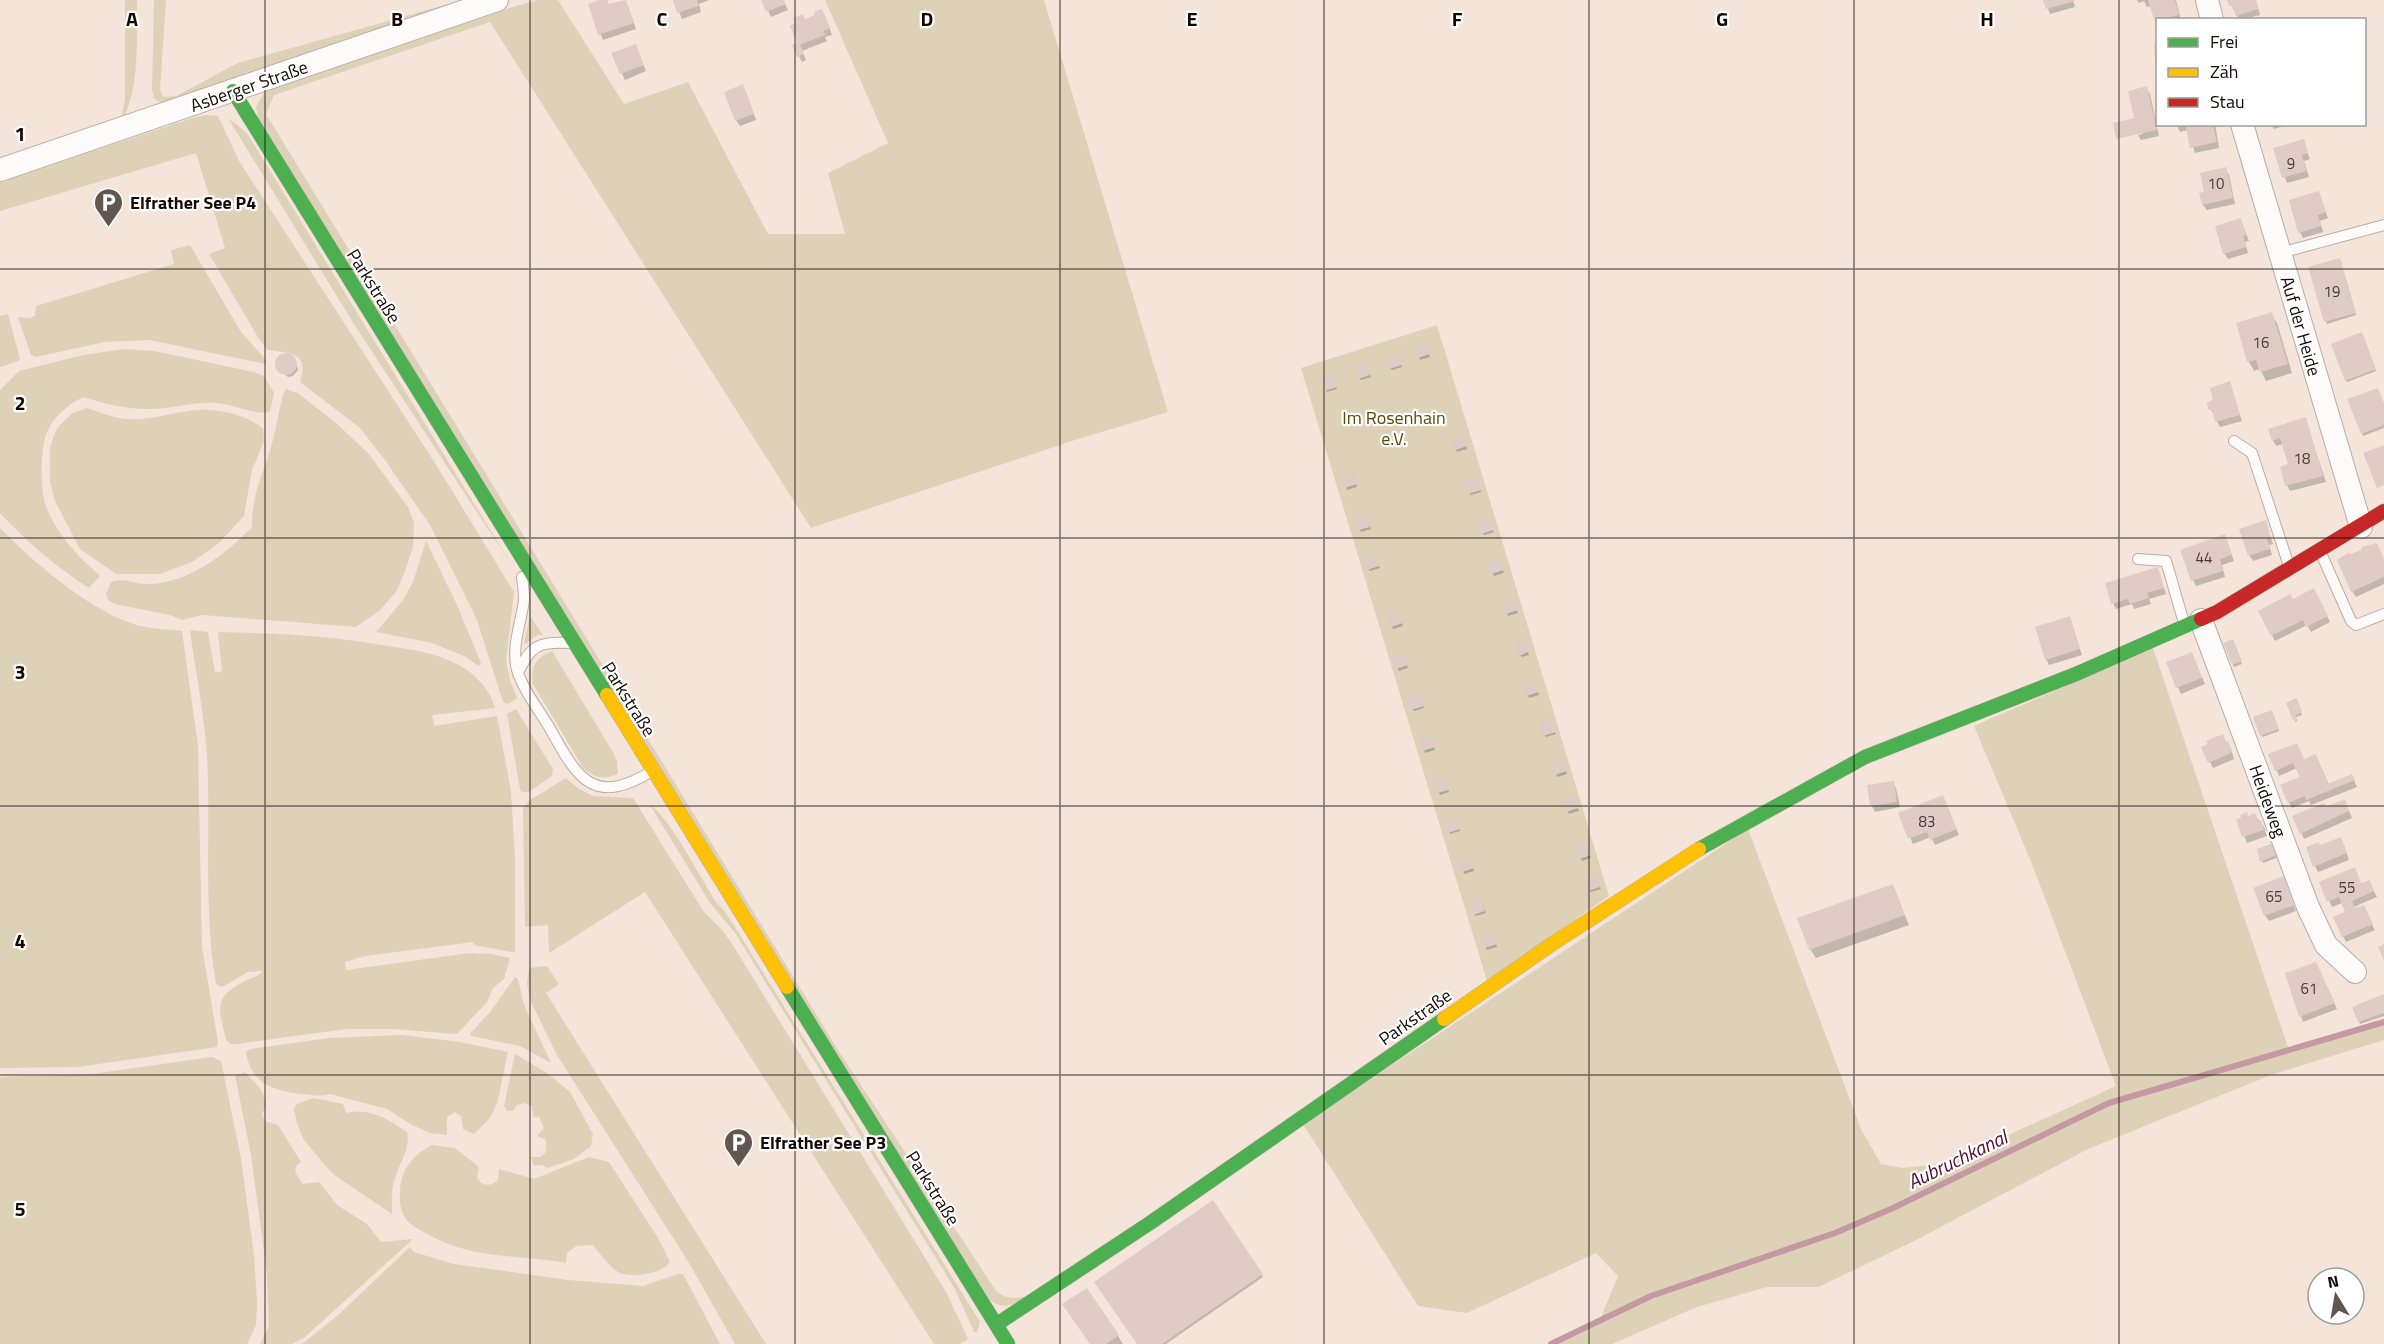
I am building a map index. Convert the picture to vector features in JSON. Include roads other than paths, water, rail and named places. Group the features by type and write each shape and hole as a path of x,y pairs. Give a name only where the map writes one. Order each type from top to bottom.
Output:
{"street":[{"name":"Asberger Straße","path":"0,170 496,0"},
{"path":"2206,0 2211,18"},
{"name":"Parkstraße","path":"233,91 1001,1336 1160,1216 1552,944 1672,866 1864,757 2076,674 2193,623"},
{"name":"Auf der Heide","path":"2243,126 2361,527"},
{"path":"2193,623 2217,612 2384,511"},
{"name":"Heideweg","path":"2193,623 2308,907 2326,945 2355,972"}],"lane":[{"path":"2280,254 2384,225"},
{"path":"2234,441 2252,453 2290,569"},
{"path":"2320,551 2351,621 2356,625 2384,614"},
{"path":"521,559 524,598 515,650 518,673 572,768 587,782 608,787 625,785 652,771"},
{"path":"2138,559 2166,561 2193,623"},
{"path":"518,673 525,656 538,645 551,642 574,644"}],"waterway":[{"name":"Aubruchkanal","path":"1551,1344 1651,1296 1835,1233 1893,1208 2109,1103 2384,1022"}],"place":[{"name":"Elfrather See P4","path":"109,228"},
{"name":"Elfrather See P3","path":"739,1168"}],"park label":[{"name":"Im Rosenhain e.V.","path":"1394,427"}]}
